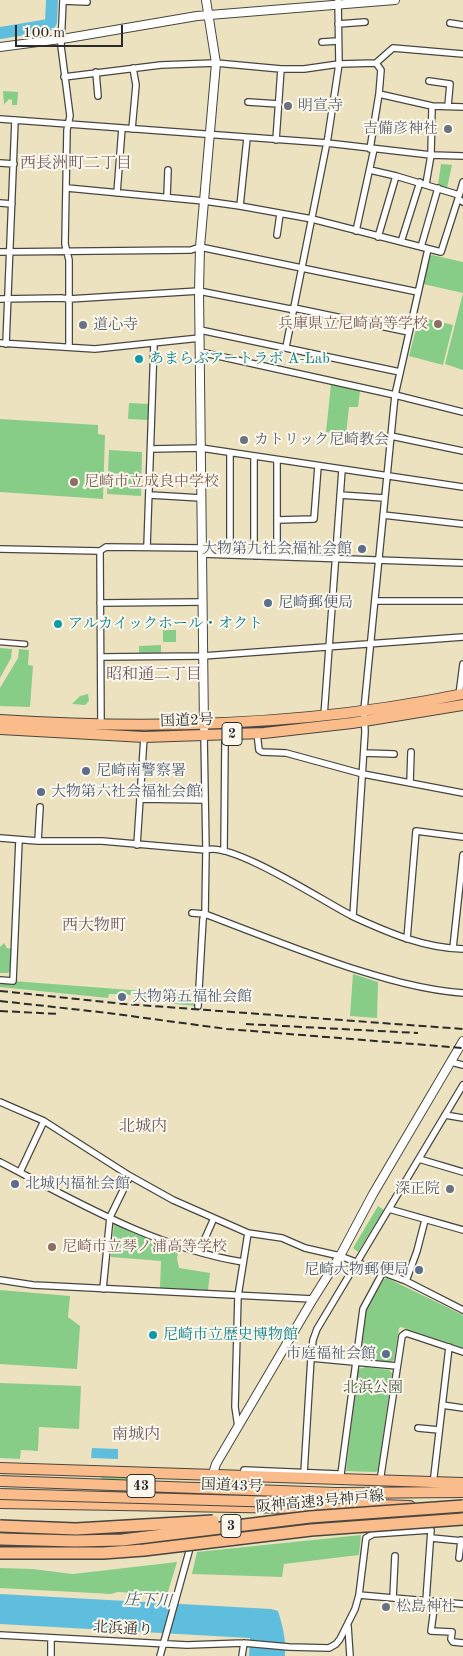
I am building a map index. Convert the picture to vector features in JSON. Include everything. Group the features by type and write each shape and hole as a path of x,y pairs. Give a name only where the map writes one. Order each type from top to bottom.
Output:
{"highway":[{"name":"国道2号","path":"0,729 101,731 235,723 324,716 461,695"},
{"name":"国道2号","path":"0,720 144,737 257,733 321,728 463,705"},
{"path":"0,1468 243,1475 341,1475 463,1483"},
{"path":"235,1508 243,1475"},
{"name":"国道43号","path":"0,1481 281,1491 340,1502"},
{"name":"国道43号","path":"0,1494 340,1502 371,1492 463,1492"},
{"path":"0,1503 235,1508 340,1502 371,1507 463,1511"},
{"name":"阪神高速3号神戸線","path":"0,1539 75,1542 122,1540 310,1517 463,1506"},
{"path":"0,1526 76,1529 310,1517"},
{"name":"阪神高速3号神戸線","path":"0,1552 103,1553 144,1550 311,1530 463,1519"}],"street":[{"path":"198,1006 203,919 205,914 206,850 199,292 200,247 216,63 206,0"},
{"path":"0,47 208,15 338,2 395,0"},
{"path":"69,347 69,260 65,244 68,124 70,116 61,39 63,1 87,2"},
{"path":"286,347 327,144 339,64 338,2"},
{"path":"338,24 365,22"},
{"path":"450,23 463,25"},
{"path":"322,42 338,41"},
{"path":"64,77 133,68 216,63 281,69 376,63 393,48 463,54"},
{"path":"356,231 370,170 381,70 376,63"},
{"path":"132,129 136,85 133,68"},
{"path":"276,140 281,69"},
{"path":"96,72 98,96"},
{"path":"437,75 433,81 450,84 448,106"},
{"path":"379,94 432,106 463,107"},
{"path":"248,102 279,104"},
{"path":"426,184 431,155 432,106"},
{"path":"0,119 327,144 431,155 463,156"},
{"path":"15,120 10,252 3,299 3,343 95,349 154,344 200,334 286,347 400,372"},
{"path":"117,193 122,128"},
{"path":"240,206 247,138"},
{"path":"0,163 14,164"},
{"path":"167,197 168,170"},
{"path":"370,170 420,182 438,188 460,199"},
{"path":"378,237 396,176"},
{"path":"401,242 420,182"},
{"path":"66,188 240,206 312,219 441,252 460,199 463,182"},
{"path":"421,247 438,188"},
{"path":"0,203 12,204"},
{"path":"277,234 280,214"},
{"path":"0,252 191,250 200,247 418,292"},
{"path":"353,916 366,732 364,710 395,395 428,249"},
{"path":"3,299 69,299 199,292 290,309 294,308 409,332"},
{"path":"147,547 154,344"},
{"path":"200,352 463,412"},
{"path":"391,436 463,451"},
{"path":"151,449 201,448 463,487"},
{"path":"230,453 230,555"},
{"path":"254,456 254,556"},
{"path":"277,460 277,556"},
{"path":"277,520 314,519 318,466"},
{"path":"324,716 342,470"},
{"path":"150,495 201,498"},
{"path":"340,495 384,498"},
{"path":"383,515 463,524"},
{"path":"0,549 100,551 106,547 147,547 230,555 463,563"},
{"path":"100,551 101,731"},
{"path":"375,601 463,601"},
{"path":"100,603 202,602"},
{"path":"101,657 203,656 463,637"},
{"path":"0,642 25,644"},
{"path":"461,695 463,664"},
{"path":"257,733 259,750 262,752 286,754 363,774 463,793"},
{"path":"137,844 144,737"},
{"path":"224,851 225,742"},
{"path":"410,783 411,752"},
{"path":"364,753 394,754"},
{"path":"140,798 205,800"},
{"path":"38,841 40,807"},
{"path":"407,939 416,831 463,838"},
{"path":"0,838 38,841 102,841 206,850 211,848 224,851 262,865 353,916 407,939 429,946 463,948"},
{"path":"0,980 13,981 19,840"},
{"path":"453,948 463,855"},
{"path":"192,913 205,914 314,956 393,982 463,993"},
{"path":"160,1656 216,1464 340,1256 373,1194 463,1041"},
{"path":"452,1062 463,1065"},
{"path":"304,1473 311,1358 313,1340 317,1329 463,1085"},
{"path":"0,1102 44,1121 130,1176 173,1200 248,1233 282,1238 305,1248 340,1256 383,1272 406,1281 463,1310"},
{"path":"445,1115 463,1118"},
{"path":"20,1172 44,1121"},
{"path":"419,1159 463,1172"},
{"path":"0,1162 157,1239 218,1258 243,1262"},
{"path":"103,1288 110,1217 130,1176"},
{"path":"389,1209 463,1230"},
{"path":"200,1252 214,1218"},
{"path":"406,1281 417,1251 425,1220"},
{"path":"238,1427 235,1407 238,1296 248,1233"},
{"path":"243,1475 244,1470 341,1475 363,1309 383,1272"},
{"path":"0,1280 33,1284 313,1299"},
{"path":"377,1477 402,1336 406,1333 463,1352"},
{"path":"434,1476 449,1347"},
{"path":"311,1358 397,1366"},
{"path":"442,1405 463,1408"},
{"path":"418,1428 439,1430"},
{"path":"326,1656 329,1648 336,1644 355,1609 359,1595 366,1538 373,1534 431,1530 426,1601"},
{"path":"431,1538 462,1540 459,1558"},
{"path":"393,1598 395,1556"},
{"path":"359,1595 463,1604"},
{"path":"435,1601 431,1631 452,1632 451,1639 453,1642 463,1643"},
{"path":"348,1624 350,1656"},
{"name":"北浜通り","path":"0,1635 164,1641 187,1645 244,1643 329,1648"},
{"path":"51,1656 52,1638"},
{"path":"242,1656 244,1643"},
{"path":"288,1656 289,1647"}],"green space":[{"path":"3,91 18,92 17,105 12,105 12,100 9,99 4,105"},
{"path":"441,164 452,165 447,188 438,185"},
{"path":"430,256 463,262 463,293 423,284"},
{"path":"463,293 463,370 445,364"},
{"path":"419,317 453,325 443,365 409,356"},
{"path":"331,384 360,391 358,407 349,407 346,435 326,432"},
{"path":"129,403 149,404 149,420 128,419"},
{"path":"0,419 98,425 98,434 105,435 103,499 0,492"},
{"path":"109,450 142,452 141,496 107,494"},
{"path":"163,630 176,630 176,642 163,642"},
{"path":"161,645 161,653 139,653 139,646"},
{"path":"0,648 12,649 11,658 0,678"},
{"path":"19,649 29,650 28,665 33,666 30,707 0,706 0,688 18,658"},
{"path":"88,694 89,701 85,705 72,704 80,696"},
{"path":"4,943 7,948 12,949 12,970 8,973 0,973 0,947"},
{"path":"353,974 378,982 377,1018 350,1016"},
{"path":"0,980 196,995 196,1006 135,1000 135,995 109,994 108,998 0,987"},
{"path":"378,1206 384,1210 358,1252 353,1248"},
{"path":"116,1222 157,1242 179,1249 177,1258 179,1268 210,1273 208,1290 160,1288 161,1261 111,1257 114,1223"},
{"path":"387,1278 463,1315 463,1348 401,1327 399,1328 394,1360 391,1362 364,1359 361,1356 366,1310 384,1279"},
{"name":"尼崎市立琴ノ浦高等学校","path":"0,1290 70,1296 68,1317 80,1326 77,1369 0,1364"},
{"name":"北浜公園","path":"366,1367 389,1370 392,1373 378,1471 346,1471 358,1369"},
{"path":"0,1383 81,1386 79,1429 39,1427 38,1451 21,1450 20,1459 0,1458"},
{"path":"101,1477 150,1478 149,1496 101,1495"},
{"path":"361,1535 359,1555 284,1564 282,1577 192,1574 197,1552"},
{"path":"177,1562 167,1595 0,1588 0,1568 32,1569 73,1574"}],"water":[{"path":"92,1448 118,1449 118,1459 91,1458"},
{"path":"0,1594 271,1609 278,1611 280,1617 285,1639 285,1656 249,1656 250,1638 0,1624"}],"waterway":[{"path":"0,33 49,25 51,22 52,0"}],"railway":[{"path":"0,991 125,1004 463,1029"},
{"path":"0,1001 227,1029 463,1048"},
{"path":"0,1011 59,1014"},
{"path":"246,1024 418,1033"}],"place":[{"name":"明宣寺","path":"288,106"},
{"name":"吉備彦神社","path":"448,129"},
{"name":"兵庫県立尼崎高等学校","path":"438,324"},
{"name":"道心寺","path":"83,325"},
{"name":"あまらぶアートラボ A-Lab","path":"139,359"},
{"name":"カトリック尼崎教会","path":"244,440"},
{"name":"尼崎市立成良中学校","path":"74,482"},
{"name":"大物第九社会福祉会館","path":"362,549"},
{"name":"尼崎郵便局","path":"268,603"},
{"name":"アルカイックホール・オクト","path":"58,624"},
{"name":"尼崎南警察署","path":"86,771"},
{"name":"大物第六社会福祉会館","path":"41,792"},
{"name":"大物第五福祉会館","path":"122,997"},
{"name":"北城内福祉会館","path":"15,1184"},
{"name":"深正院","path":"450,1189"},
{"name":"尼崎市立琴ノ浦高等学校","path":"52,1247"},
{"name":"尼崎大物郵便局","path":"419,1270"},
{"name":"尼崎市立歴史博物館","path":"153,1335"},
{"name":"市庭福祉会館","path":"386,1354"},
{"name":"松島神社","path":"386,1607"}],"district":[{"name":"西長洲町二丁目","path":"76,164"},
{"name":"昭和通二丁目","path":"154,675"},
{"name":"西大物町","path":"94,926"},
{"name":"北城内","path":"143,1127"},
{"name":"南城内","path":"136,1435"}],"water label":[{"name":"庄下川","path":"148,1601"}]}
